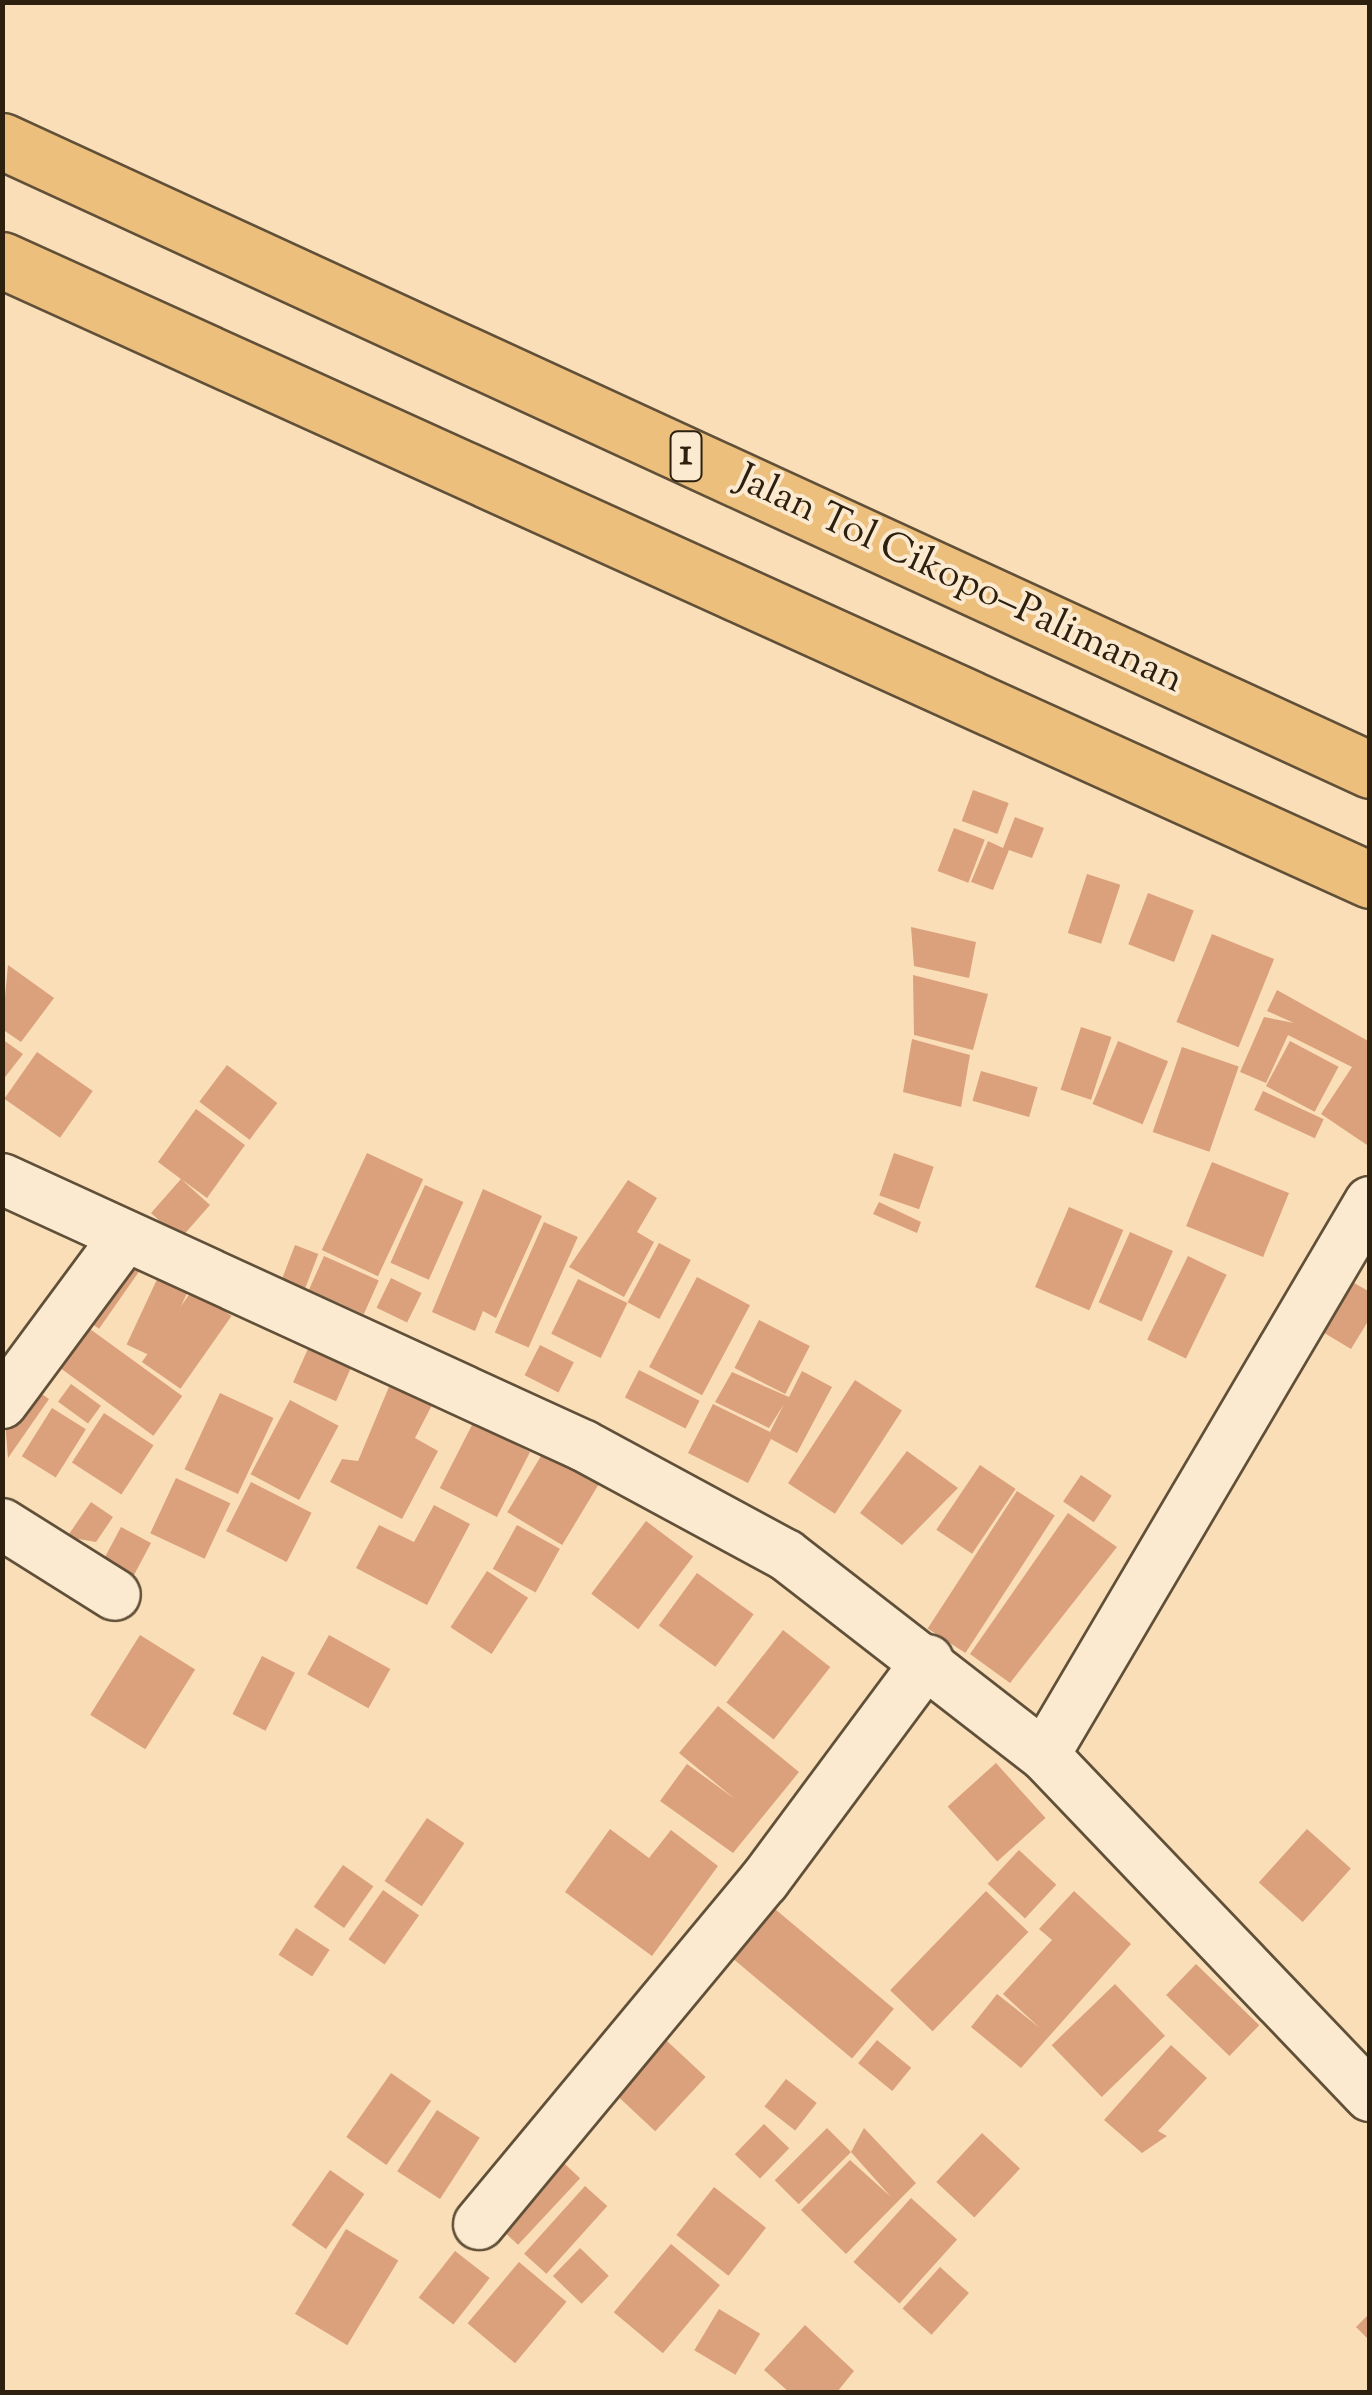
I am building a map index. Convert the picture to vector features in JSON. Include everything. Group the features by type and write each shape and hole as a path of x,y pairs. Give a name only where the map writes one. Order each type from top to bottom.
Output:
{"highway":[{"name":"Jalan Tol Cikopo–Palimanan","path":"2,141 1370,770"},
{"path":"2,260 1370,880"}],"street":[{"path":"2,1179 122,1241 701,1504 928,1660 1044,1755 1370,2096"},
{"path":"1044,1755 1370,1202"},
{"path":"2,1402 122,1241"},
{"path":"2,1524 115,1596"},
{"path":"479,2224 764,1881 928,1660"}],"building":[{"path":"973,790 1009,803 997,834 962,821"},
{"path":"1015,817 1044,828 1032,858 1009,850 993,890 971,882 988,841 1003,848"},
{"path":"954,828 985,840 968,883 938,871"},
{"path":"1087,874 1120,885 1101,944 1068,933"},
{"path":"1148,893 1194,911 1174,962 1128,944"},
{"path":"911,927 976,942 969,978 914,966"},
{"path":"1212,934 1274,959 1239,1047 1176,1022"},
{"path":"8,965 54,998 21,1042 2,1029"},
{"path":"913,975 988,994 973,1050 914,1035"},
{"path":"1277,990 1370,1042 1370,1147 1321,1114 1352,1067 1288,1035 1266,1083 1240,1072 1264,1017 1294,1023 1267,1011"},
{"path":"1081,1027 1111,1037 1091,1100 1061,1090"},
{"path":"2,1039 23,1054 2,1081"},
{"path":"912,1039 970,1055 961,1107 903,1092"},
{"path":"1118,1041 1168,1061 1143,1124 1093,1104"},
{"path":"1290,1041 1339,1067 1315,1112 1266,1086"},
{"path":"1182,1047 1239,1067 1209,1152 1153,1132"},
{"path":"37,1052 93,1091 60,1138 4,1099"},
{"path":"227,1065 277,1103 250,1140 199,1102"},
{"path":"981,1071 1038,1087 1029,1117 972,1101"},
{"path":"1263,1091 1324,1119 1315,1138 1254,1110"},
{"path":"196,1109 245,1145 207,1198 158,1162"},
{"path":"367,1153 423,1179 378,1276 322,1250"},
{"path":"894,1153 934,1167 919,1209 879,1196"},
{"path":"1212,1162 1289,1193 1263,1257 1186,1226"},
{"path":"181,1179 210,1205 180,1239 151,1213"},
{"path":"628,1180 657,1198 637,1232 654,1242 624,1297 569,1267"},
{"path":"425,1185 463,1202 429,1280 390,1263"},
{"path":"483,1189 542,1216 496,1318 483,1311 475,1331 432,1312"},
{"path":"879,1202 921,1222 917,1233 873,1214"},
{"path":"1069,1207 1123,1230 1089,1310 1035,1287"},
{"path":"544,1222 578,1237 529,1348 495,1333"},
{"path":"1130,1232 1173,1251 1142,1321 1099,1302"},
{"path":"106,1242 142,1267 99,1329 63,1303"},
{"path":"659,1243 691,1260 659,1319 628,1302"},
{"path":"295,1245 318,1254 305,1289 282,1280"},
{"path":"324,1256 379,1280 364,1314 309,1290"},
{"path":"1188,1256 1227,1275 1186,1358 1147,1340"},
{"path":"160,1273 190,1287 157,1359 127,1345"},
{"path":"1340,1275 1370,1292 1370,1318 1351,1349 1311,1325"},
{"path":"697,1277 750,1305 702,1395 649,1367"},
{"path":"391,1278 422,1293 407,1323 377,1308"},
{"path":"578,1279 627,1303 601,1358 551,1334"},
{"path":"193,1289 232,1316 180,1389 142,1362"},
{"path":"759,1320 810,1346 785,1394 734,1368"},
{"path":"90,1329 182,1396 153,1436 61,1369"},
{"path":"311,1342 354,1361 336,1401 293,1382"},
{"path":"540,1345 574,1362 558,1393 525,1375"},
{"path":"639,1370 700,1401 686,1428 625,1398"},
{"path":"802,1371 832,1387 797,1453 771,1439 748,1483 688,1453 713,1404 770,1432 784,1404 769,1428 715,1402 732,1372 789,1397"},
{"path":"10,1372 49,1399 8,1458 2,1383"},
{"path":"855,1380 902,1410 835,1514 788,1483"},
{"path":"391,1382 432,1405 415,1438 438,1451 402,1519 330,1482 342,1459 358,1461"},
{"path":"71,1384 101,1406 88,1424 58,1402"},
{"path":"220,1393 273,1418 238,1494 185,1469"},
{"path":"290,1400 339,1426 299,1500 251,1474"},
{"path":"52,1408 86,1429 56,1478 22,1456"},
{"path":"104,1413 153,1445 121,1495 72,1462"},
{"path":"473,1423 530,1452 497,1517 440,1488"},
{"path":"550,1441 605,1474 562,1545 507,1512"},
{"path":"907,1451 958,1488 902,1545 860,1513"},
{"path":"980,1465 1016,1489 972,1554 936,1530"},
{"path":"1081,1475 1112,1496 1094,1522 1063,1502"},
{"path":"176,1478 230,1503 205,1559 150,1533"},
{"path":"251,1482 312,1513 287,1562 226,1531"},
{"path":"1017,1491 1055,1516 965,1653 928,1629"},
{"path":"91,1502 113,1517 96,1542 67,1537"},
{"path":"434,1505 470,1524 427,1605 356,1568 379,1525 414,1542"},
{"path":"1068,1513 1117,1547 1010,1683 970,1654"},
{"path":"646,1521 693,1557 638,1629 591,1594"},
{"path":"517,1525 560,1549 536,1592 493,1569"},
{"path":"121,1527 151,1543 131,1580 101,1564"},
{"path":"487,1571 528,1598 492,1654 451,1627"},
{"path":"697,1573 754,1614 715,1667 659,1626"},
{"path":"783,1630 830,1667 774,1739 726,1702"},
{"path":"140,1635 195,1669 145,1749 90,1715"},
{"path":"329,1635 390,1669 368,1708 307,1674"},
{"path":"262,1656 295,1673 265,1731 232,1714"},
{"path":"718,1706 799,1772 733,1853 660,1801 687,1764 735,1799 679,1753"},
{"path":"996,1763 1046,1818 997,1861 948,1806"},
{"path":"427,1818 464,1843 422,1906 385,1881"},
{"path":"610,1829 649,1858 671,1830 718,1866 652,1956 565,1892"},
{"path":"1307,1829 1351,1868 1303,1922 1259,1883"},
{"path":"1019,1850 1056,1885 1025,1918 988,1884"},
{"path":"343,1865 373,1886 344,1928 314,1907"},
{"path":"383,1890 419,1915 385,1964 349,1939"},
{"path":"986,1891 1028,1932 933,2031 890,1990"},
{"path":"1074,1891 1131,1944 1021,2068 971,2027 997,1994 1040,2028 1003,1994 1052,1940 1039,1929"},
{"path":"769,1904 894,2009 852,2059 727,1954"},
{"path":"296,1928 330,1950 312,1977 279,1955"},
{"path":"1196,1964 1259,2025 1229,2056 1166,1995"},
{"path":"1115,1984 1165,2036 1102,2097 1052,2045"},
{"path":"653,2028 706,2077 655,2131 603,2082"},
{"path":"877,2040 911,2068 892,2091 858,2063"},
{"path":"1171,2045 1207,2078 1158,2131 1167,2136 1142,2153 1104,2120"},
{"path":"391,2073 431,2101 386,2165 346,2137"},
{"path":"786,2079 817,2103 795,2131 764,2107"},
{"path":"437,2110 480,2138 440,2199 397,2171"},
{"path":"764,2124 789,2148 760,2179 735,2154"},
{"path":"827,2128 851,2152 799,2204 775,2180"},
{"path":"864,2128 916,2183 846,2254 801,2210 850,2160 891,2197 851,2152"},
{"path":"982,2133 1020,2168 974,2217 936,2182"},
{"path":"537,2138 580,2178 518,2245 475,2205"},
{"path":"330,2170 364,2194 326,2249 292,2225"},
{"path":"585,2186 607,2206 546,2274 524,2254"},
{"path":"714,2187 766,2228 728,2276 676,2235"},
{"path":"911,2198 957,2239 900,2303 853,2262"},
{"path":"346,2229 398,2260 347,2345 295,2314"},
{"path":"671,2244 720,2285 663,2353 614,2312"},
{"path":"580,2248 609,2276 582,2304 553,2276"},
{"path":"455,2251 490,2278 453,2325 419,2297"},
{"path":"519,2262 566,2302 515,2363 468,2323"},
{"path":"940,2267 969,2293 932,2335 903,2309"},
{"path":"719,2309 760,2334 735,2375 694,2350"},
{"path":"1370,2313 1370,2341 1356,2327"},
{"path":"805,2325 854,2371 837,2392 789,2392 764,2370"}]}
